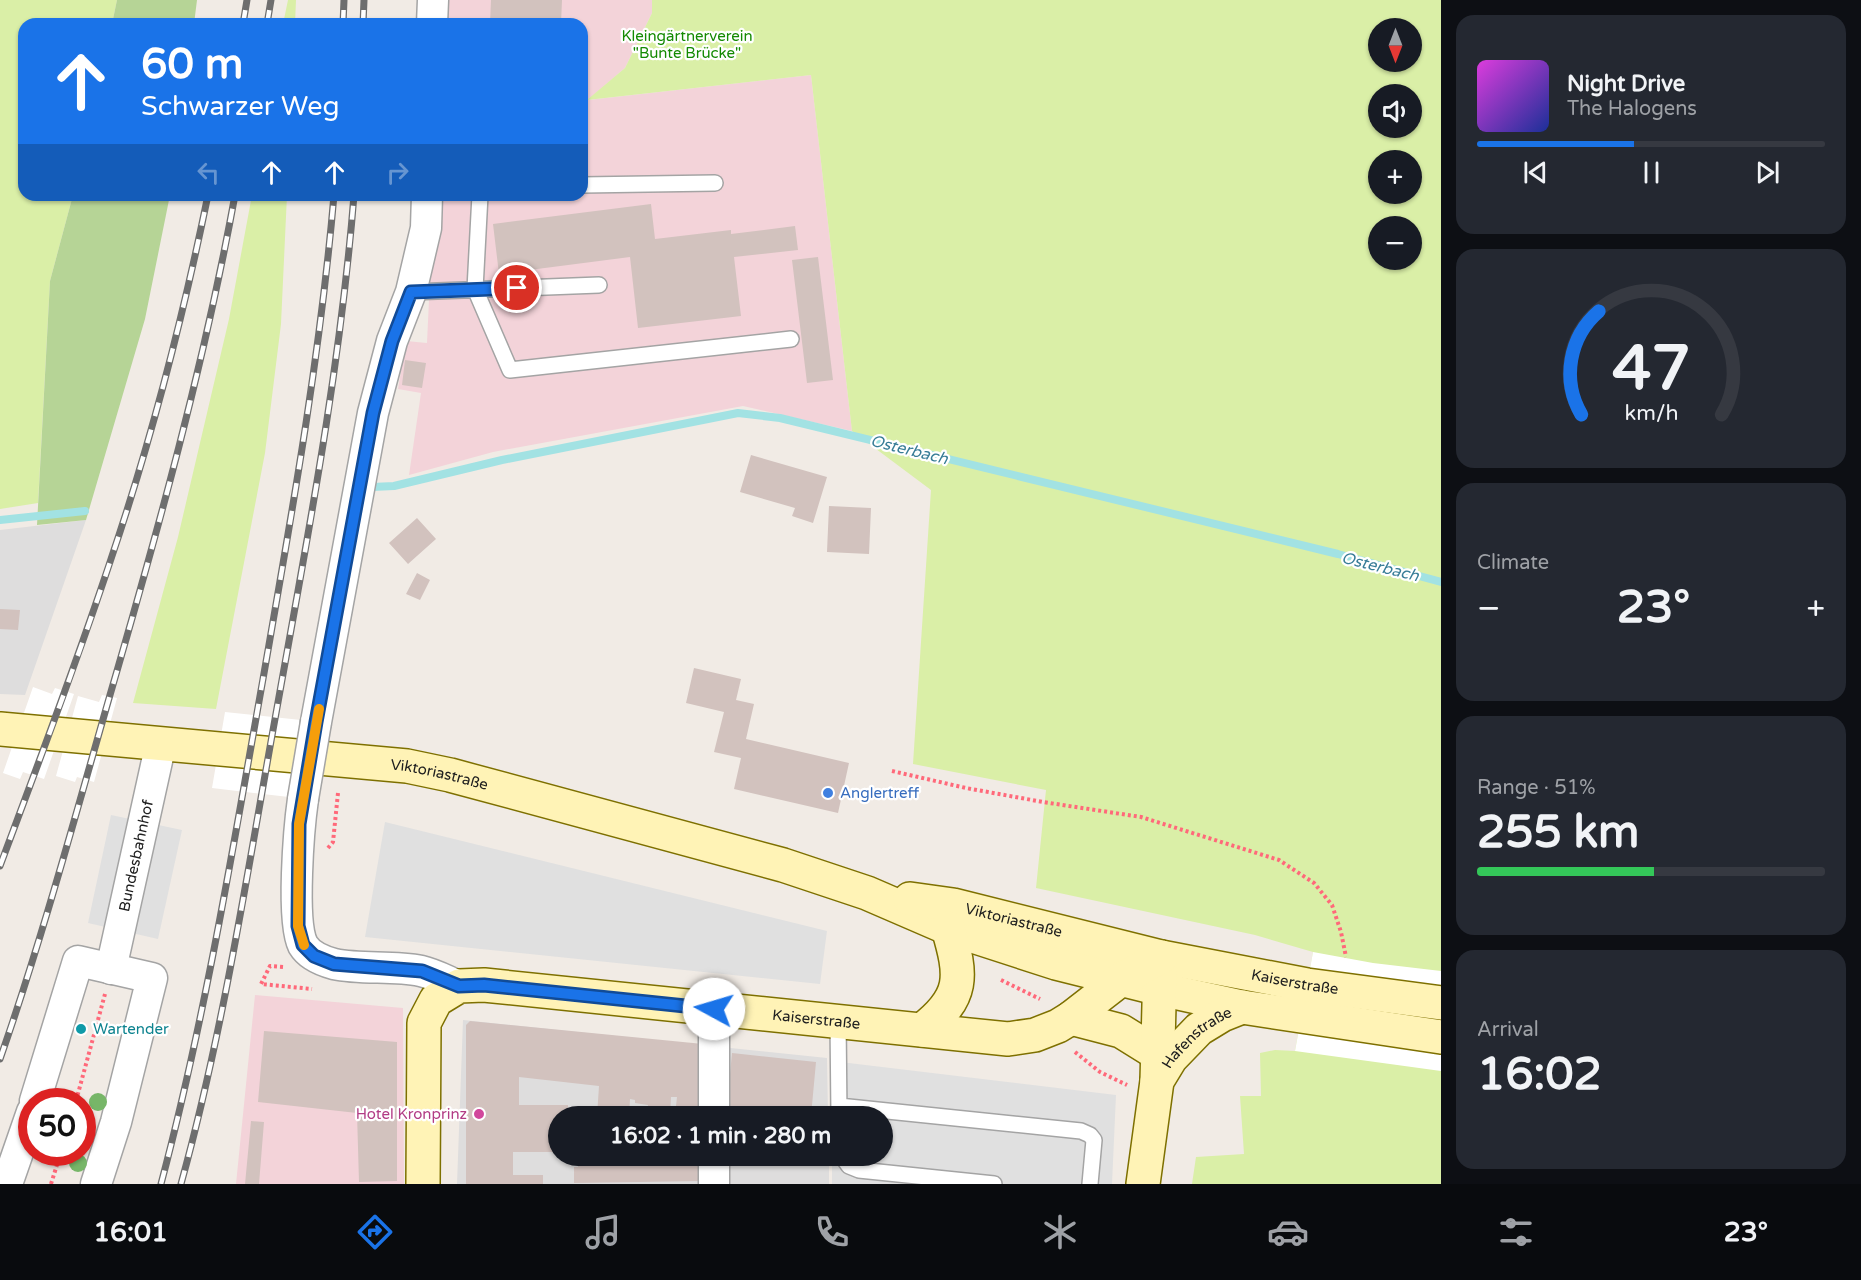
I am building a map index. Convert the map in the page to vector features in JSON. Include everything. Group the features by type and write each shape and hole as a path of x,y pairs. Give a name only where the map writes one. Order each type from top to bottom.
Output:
{"main road":[{"name":"Viktoriastraße","path":"0,729 407,766 450,775 730,849 867,893 948,928 1029,955 1120,980"},
{"name":"Viktoriastraße","path":"867,893 953,905 1161,957"},
{"path":"922,1030 942,1013 958,984 957,959 948,928"},
{"name":"Kaiserstraße","path":"459,986 484,985 1008,1039 1035,1035 1072,1034 1120,980 1161,957 1307,985 1441,1003"},
{"path":"1149,1074 1160,989 1161,957"},
{"path":"1120,980 1242,1007 1441,1037"},
{"path":"423,1184 424,1023 436,1000 459,986"},
{"name":"Hafenstraße","path":"1143,1184 1149,1074 1171,1058 1199,1029 1222,1015 1242,1007"},
{"path":"1072,1034 1120,1031 1137,1039 1149,1074"}],"street":[{"path":"432,18 433,0"},
{"path":"427,201 426,228 411,292 392,341 373,413 316,722 299,824 298,926 303,945 314,956 334,964 422,971 459,986"},
{"name":"Bundesbahnhof","path":"111,969 161,743"},
{"path":"39,1088 78,961 152,978 116,1122 96,1184"},
{"path":"714,1009 714,1106"},
{"path":"7,1184 18,1152"},
{"path":"714,1166 714,1184"}],"lane":[{"path":"588,185 715,183"},
{"path":"480,201 475,289 510,370 791,339"},
{"path":"411,292 599,285"},
{"path":"838,1020 839,1106"},
{"path":"893,1115 1081,1131 1090,1135 1094,1140 1090,1184"},
{"path":"849,1166 859,1170 994,1184"}],"path":[{"path":"892,771 1032,800 1141,817 1279,860 1314,883 1332,905 1346,957"},
{"path":"333,842 338,793"},
{"path":"261,984 270,966 274,966"},
{"path":"79,1088 111,969"},
{"path":"1072,1034 1100,1072 1149,1074"},
{"path":"51,1184 57,1166"}],"shaded area":[{"path":"443,0 652,0 652,13 625,68 588,100 588,18 442,18"},
{"path":"811,75 852,431 743,406 493,452 409,475 421,393 398,389 406,341 427,343 434,201 588,201 588,100"},
{"path":"86,520 25,695 0,694 0,530"},
{"path":"111,815 182,830 158,939 88,923"},
{"path":"385,822 827,931 820,984 365,937"},
{"path":"255,995 403,1008 404,1184 236,1184"},
{"path":"463,1020 827,1058 828,1106 548,1106 548,1166 829,1166 829,1184 457,1184"},
{"path":"832,1061 1116,1095 1112,1184 832,1184 832,1166 893,1166 893,1106 832,1106"}],"green space":[{"path":"0,0 117,0 113,18 18,18 18,201 71,201 50,281 38,503 0,509"},
{"path":"117,0 197,0 195,18 113,18"},
{"path":"288,0 296,0 295,18 284,18"},
{"name":"Kleingärtnerverein \"Bunte Brücke\"","path":"652,0 1441,0 1441,1184 1192,1184 1196,1157 1244,1154 1240,1096 1261,1096 1260,1053 1275,1050 1295,1051 1313,952 1255,935 1036,888 1046,790 913,764 931,490 852,431 811,75 588,99 625,68 652,13"},
{"path":"71,201 169,201 145,319 86,520 37,525 50,281"},
{"path":"251,201 287,201 281,324 265,453 216,709 133,703 178,537 229,319"}],"pier":[{"path":"33,687 52,694 55,688 74,694 44,779 23,772 20,779 3,773"},
{"path":"102,695 117,698 94,782 77,777 75,782 56,776 78,696 99,702"},
{"path":"225,712 329,723 315,800 212,788"},
{"path":"1313,952 1373,963 1441,971 1441,1071 1295,1051"}],"building":[{"path":"491,0 562,0 561,18 490,18"},
{"path":"651,204 655,239 731,230 731,234 795,226 798,250 734,257 741,316 638,328 630,257 499,274 493,224"},
{"path":"818,257 833,380 807,383 792,260"},
{"path":"405,360 426,363 422,388 402,385"},
{"path":"751,455 827,477 813,523 792,516 795,508 740,492"},
{"path":"829,506 871,508 869,554 827,552"},
{"path":"417,518 436,539 408,564 389,543"},
{"path":"417,573 430,580 420,600 406,594"},
{"path":"0,609 20,610 18,630 0,629"},
{"path":"694,668 741,679 736,700 754,704 746,739 849,763 838,813 734,789 741,758 714,752 724,712 686,703"},
{"path":"470,1021 703,1044 703,1106 676,1106 677,1097 671,1097 671,1106 648,1106 635,1103 635,1100 630,1099 630,1106 598,1106 599,1086 519,1077 519,1105 568,1105 548,1106 548,1152 513,1152 513,1175 543,1175 543,1184 466,1184 466,1025"},
{"path":"264,1031 397,1042 397,1181 359,1182 357,1113 258,1102"},
{"path":"732,1053 816,1062 812,1106 727,1106"},
{"path":"251,1121 264,1122 259,1184 245,1184"},
{"path":"703,1166 703,1181 574,1183 574,1167"}],"waterway":[{"name":"Osterbach","path":"372,487 394,486 502,460 738,413 780,418 1338,554 1441,582"},
{"name":"Osterbach","path":"0,520 85,511"}],"railway":[{"path":"244,18 247,0"},
{"path":"268,18 271,0"},
{"path":"343,18 344,0"},
{"path":"363,18 364,0"},
{"path":"0,866 71,675 140,470 188,287 207,201"},
{"path":"0,1059 58,878 162,509 209,322 234,201"},
{"path":"161,1184 205,996 263,679 313,377 333,201"},
{"path":"181,1184 222,1011 310,523 340,327 353,201"}],"slow traffic":[{"path":"304,945 298,926 299,824 319,709"}],"place":[{"name":"Anglertreff","path":"828,793"},
{"name":"Wartender","path":"81,1029"},
{"name":"Hotel Kronprinz","path":"479,1114"}],"route":[{"path":"517,288 411,292 392,341 373,413 299,824 298,926 303,945 314,956 334,964 422,971 459,986 484,985 714,1009"}]}
